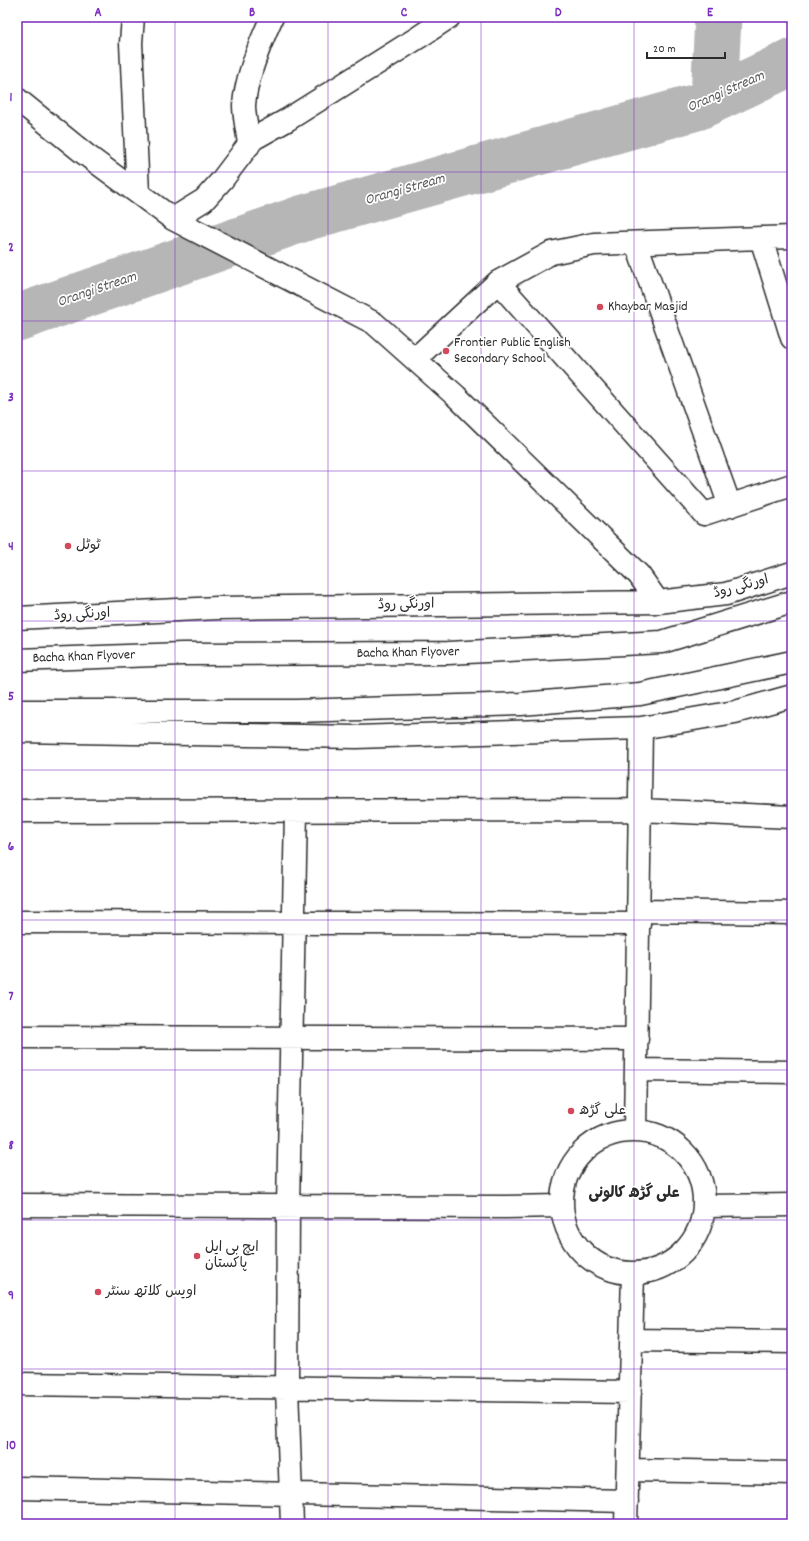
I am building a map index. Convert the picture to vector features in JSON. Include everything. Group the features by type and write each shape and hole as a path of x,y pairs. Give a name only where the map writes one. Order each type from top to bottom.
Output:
{"street":[{"path":"249,145 244,105 250,77 262,39 272,17"},
{"path":"173,219 204,200 222,180 253,139 301,112 449,17"},
{"path":"133,19 131,43 138,193"},
{"path":"17,99 85,154 173,219 374,323 456,396 638,575 658,602"},
{"path":"415,359 498,282 552,253 594,244 792,237"},
{"path":"761,238 792,338"},
{"path":"636,243 730,506"},
{"path":"498,282 704,514 792,485"},
{"name":"اورنگی روڈ","path":"17,618 217,608 658,602 726,594 792,573"},
{"name":"Bacha Khan Flyover","path":"17,660 182,654 448,653 662,642 792,602"},
{"path":"17,711 296,711 521,704 640,694 792,662"},
{"path":"17,731 356,737 641,728 735,712 792,696"},
{"path":"635,1130 641,728"},
{"path":"17,811 640,810 792,817"},
{"path":"292,1524 287,1388 288,1206 296,811"},
{"path":"17,922 293,923 792,913"},
{"path":"17,1036 637,1039"},
{"path":"637,1070 792,1072"},
{"path":"635,1130 657,1134 678,1146 693,1162 702,1183 705,1206 700,1226 690,1246 674,1261 655,1270 633,1274 612,1271 592,1261 576,1246 566,1227 561,1206 564,1182 574,1161 591,1144 612,1134 635,1130"},
{"path":"17,1205 561,1206"},
{"path":"705,1206 792,1205"},
{"path":"626,1524 633,1274"},
{"path":"631,1340 792,1342"},
{"path":"17,1384 630,1392"},
{"path":"628,1470 792,1474"},
{"path":"17,1488 627,1501"}],"waterway":[{"path":"714,99 718,17"},
{"name":"Orangi Stream","path":"17,318 304,218 697,107 792,62"}],"place":[{"name":"Khaybar Masjid","path":"600,307"},
{"name":"Frontier Public English Secondary School","path":"446,351"},
{"name":"ٹوٹل","path":"68,546"},
{"name":"علی گڑھ","path":"571,1111"},
{"name":"ایچ بی ایل پاکستان","path":"197,1256"},
{"name":"اویس کلاتھ سنٹر","path":"98,1292"}],"district":[{"name":"علی گڑھ کالونی","path":"634,1194"}]}
